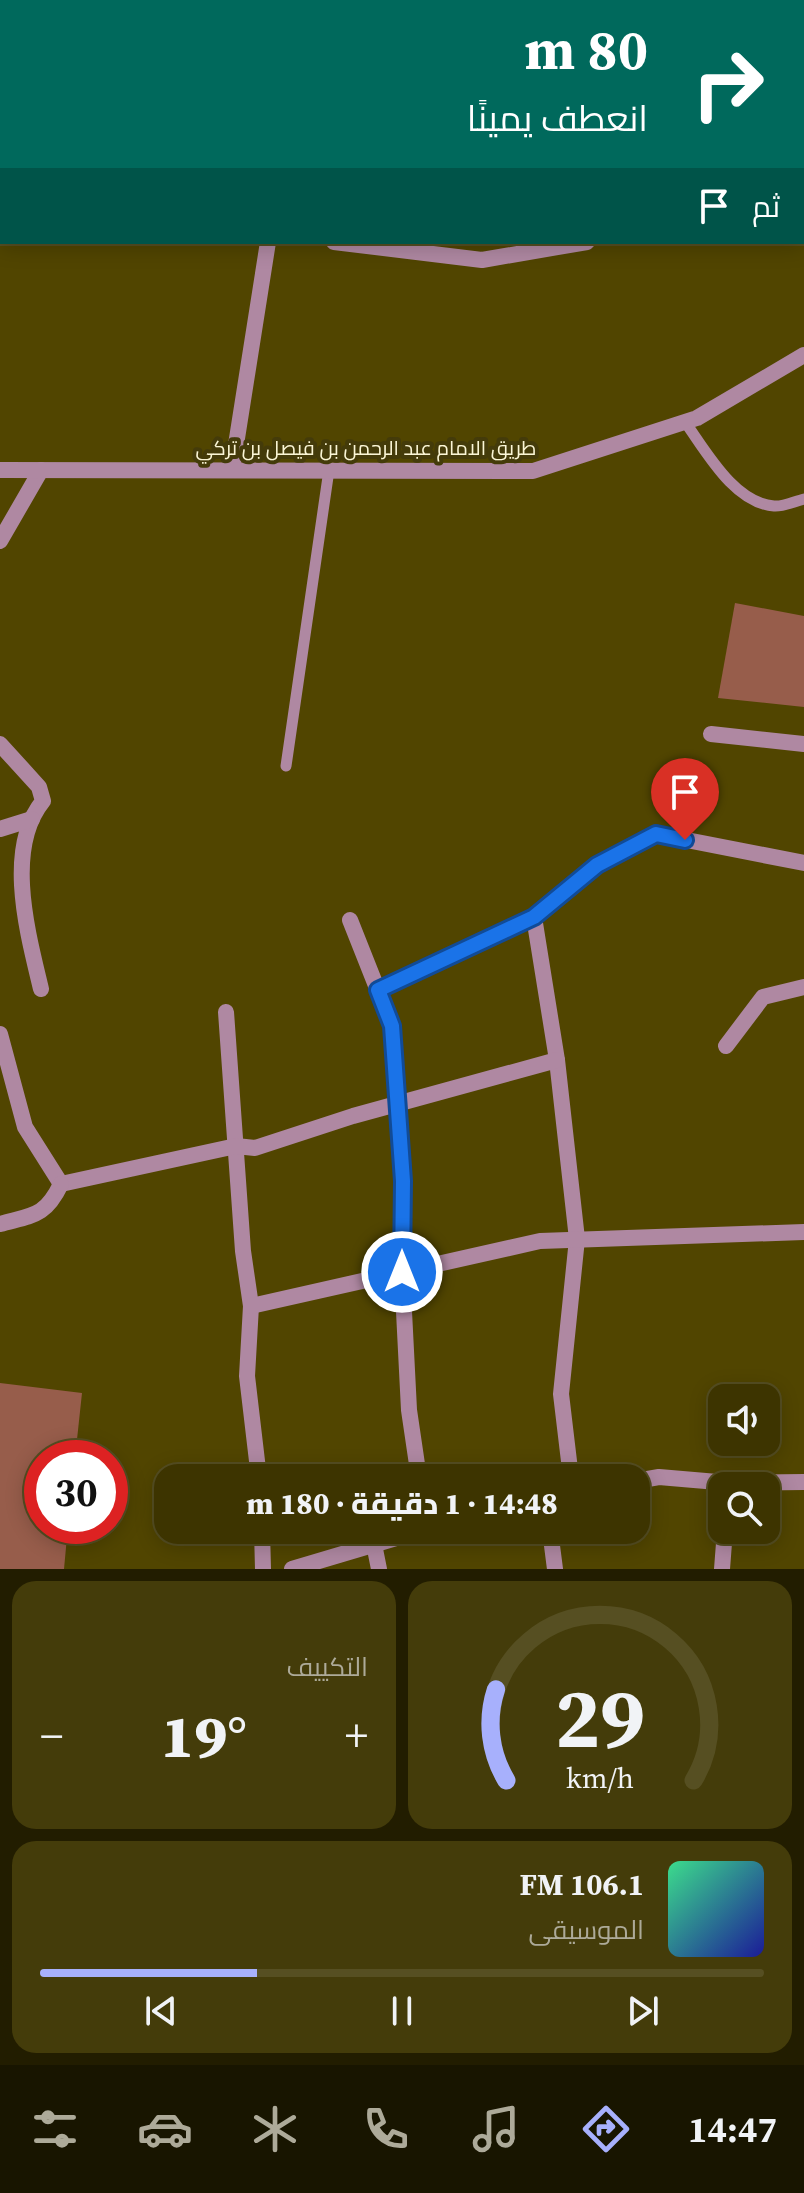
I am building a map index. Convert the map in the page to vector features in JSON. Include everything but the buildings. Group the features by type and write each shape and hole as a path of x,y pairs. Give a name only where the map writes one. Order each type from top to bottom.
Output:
{"street":[{"path":"232,470 268,244"},
{"path":"350,244 482,260 575,244"},
{"name":"طريق الامام عبد الرحمن بن فيصل بن تركي","path":"0,470 533,471 697,418 804,355"},
{"path":"0,541 41,470"},
{"path":"711,734 804,744"},
{"path":"0,744 39,787 43,801 32,819 22,856 25,921 41,989"},
{"path":"0,829 32,819"},
{"path":"378,990 534,917 597,865 656,834 804,863"},
{"path":"534,917 557,1060 577,1239 561,1394 569,1464"},
{"path":"350,920 392,1026 403,1181 402,1272 409,1410 417,1464"},
{"path":"726,1046 763,997 804,987"},
{"path":"226,1012 243,1251 251,1306 247,1376 257,1464"},
{"path":"0,1034 25,1127 61,1184"},
{"path":"61,1184 236,1146 255,1148 557,1060"},
{"path":"0,1224 35,1214 51,1204 61,1184"},
{"path":"251,1306 540,1241 804,1232"},
{"path":"650,1479 708,1482"},
{"path":"780,1483 804,1482"},
{"path":"262,1544 263,1569"},
{"path":"292,1569 374,1544 379,1569"},
{"path":"552,1544 555,1569"},
{"path":"722,1569 724,1544"}],"lane":[{"path":"685,422 725,478 754,500 775,506 804,499"},
{"path":"286,766 329,470"}],"shaded area":[{"path":"735,603 804,616 804,707 718,698"},
{"path":"0,1383 82,1393 77,1440 24,1440 24,1544 66,1544 64,1569 0,1569"}],"route":[{"path":"402,1272 403,1181 399,1104 392,1026 378,990 534,917 597,865 656,834 685,840"}]}
